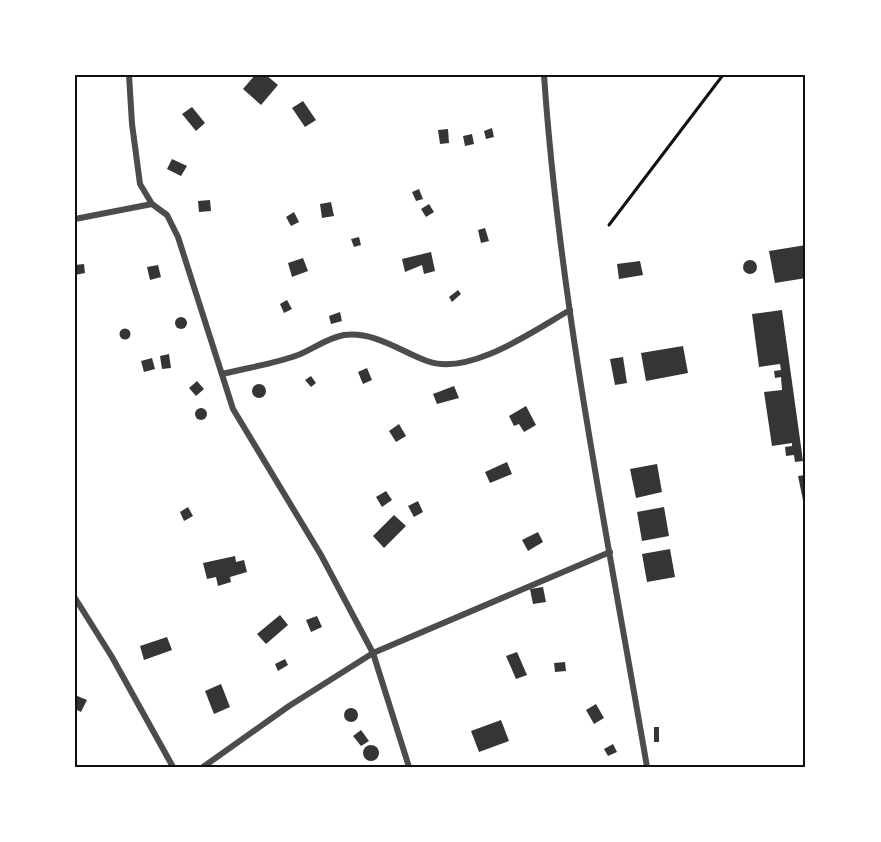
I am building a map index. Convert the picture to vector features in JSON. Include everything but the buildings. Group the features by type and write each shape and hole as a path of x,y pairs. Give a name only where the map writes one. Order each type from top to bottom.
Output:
{"street":[{"path":"129,75 132,124 140,184 152,204 166,215 178,237 233,409 321,555 373,653 409,767"},
{"path":"544,75 558,233 647,767"},
{"path":"75,219 152,204"},
{"path":"222,374 299,355 345,335 375,339 436,363 469,360 498,352 570,310"},
{"path":"203,767 289,706 373,653 610,552"},
{"path":"75,598 112,657 173,767"}],"path":[{"path":"609,225 723,75"}]}
